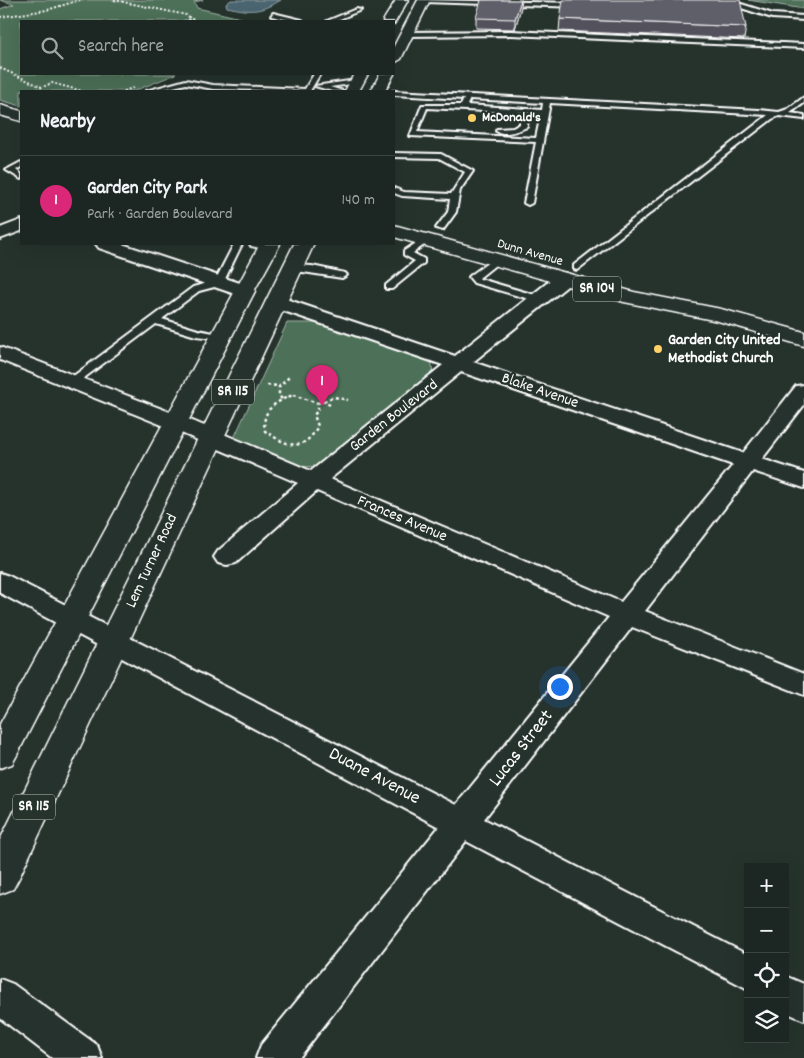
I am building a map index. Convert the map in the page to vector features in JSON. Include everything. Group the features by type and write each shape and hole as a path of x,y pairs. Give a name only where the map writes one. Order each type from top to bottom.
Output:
{"main road":[{"path":"390,20 402,0"},
{"path":"395,55 400,34 424,0"},
{"path":"379,90 386,75"},
{"path":"0,110 20,116"},
{"name":"Dunn Avenue","path":"395,214 434,234 496,260 571,273"},
{"name":"Dunn Avenue","path":"395,231 434,234 571,273 631,298 720,316 804,339"},
{"name":"SR 115","path":"0,755 245,291 264,245"},
{"name":"Lem Turner Road","path":"0,878 276,302 303,252"}],"street":[{"path":"0,234 20,225"},
{"path":"111,245 245,291"},
{"name":"Garden Boulevard","path":"227,557 357,444 460,364 571,273"},
{"name":"Blake Avenue","path":"276,302 804,481"},
{"name":"Frances Avenue","path":"0,353 175,422 628,615 804,685"},
{"name":"Lucas Street","path":"275,1058 463,824 804,391"},
{"name":"Duane Avenue","path":"0,582 744,971"},
{"path":"789,995 804,1003"},
{"path":"0,996 83,1058"}],"lane":[{"path":"424,0 581,5 588,3"},
{"path":"719,4 738,5 772,16 804,18"},
{"path":"333,20 358,10"},
{"path":"273,15 296,20"},
{"path":"400,34 511,33 804,46"},
{"path":"310,89 317,75"},
{"path":"153,90 174,84 198,81 213,87 325,90"},
{"path":"310,89 356,82"},
{"path":"395,93 780,114 804,117"},
{"path":"463,108 468,97"},
{"path":"571,273 764,121 791,111 804,99"},
{"path":"528,203 547,101"},
{"path":"539,140 413,134 424,106 545,112"},
{"path":"469,136 478,132 508,131 521,128 524,118 506,110"},
{"path":"389,287 421,261 407,254 434,234 452,212 456,190 469,172 441,156 395,155"},
{"path":"20,165 10,170 20,176"},
{"path":"395,190 402,194 455,197"},
{"path":"72,382 196,289 219,283 238,245"},
{"path":"303,252 312,269 342,275"},
{"path":"496,260 474,277 477,281 539,299"},
{"path":"155,320 196,333 220,337"}],"path":[{"path":"0,17 47,10 80,0 85,1"},
{"path":"114,0 186,15 192,19"},
{"path":"188,20 192,19"},
{"path":"0,68 42,87"},
{"path":"34,90 52,83 78,90"},
{"path":"282,399 279,396 280,386 289,377"},
{"path":"267,384 280,386"},
{"path":"318,402 318,410 314,415 318,426 313,436 303,445 288,445 265,431 263,420 266,411 282,399 293,395 318,402 334,397 348,400"},
{"path":"322,401 330,404"}],"green space":[{"path":"0,0 203,0 194,2 197,8 250,20 20,20 20,75 174,75 136,90 20,90 20,106 0,100 0,9 14,4"},
{"path":"748,0 804,0 804,9"},
{"path":"287,323 323,323 431,359 433,373 322,466 298,467 234,438"}],"water":[{"path":"231,0 281,0 261,9 242,10 227,7 226,4"}],"building":[{"path":"481,0 521,0 515,19 476,18"},
{"path":"563,0 740,0 746,27 560,19"}],"place":[{"name":"McDonald's","path":"472,118"},
{"name":"Garden City United Methodist Church","path":"658,349"},
{"name":"Garden City Park","path":"322,406"}]}
